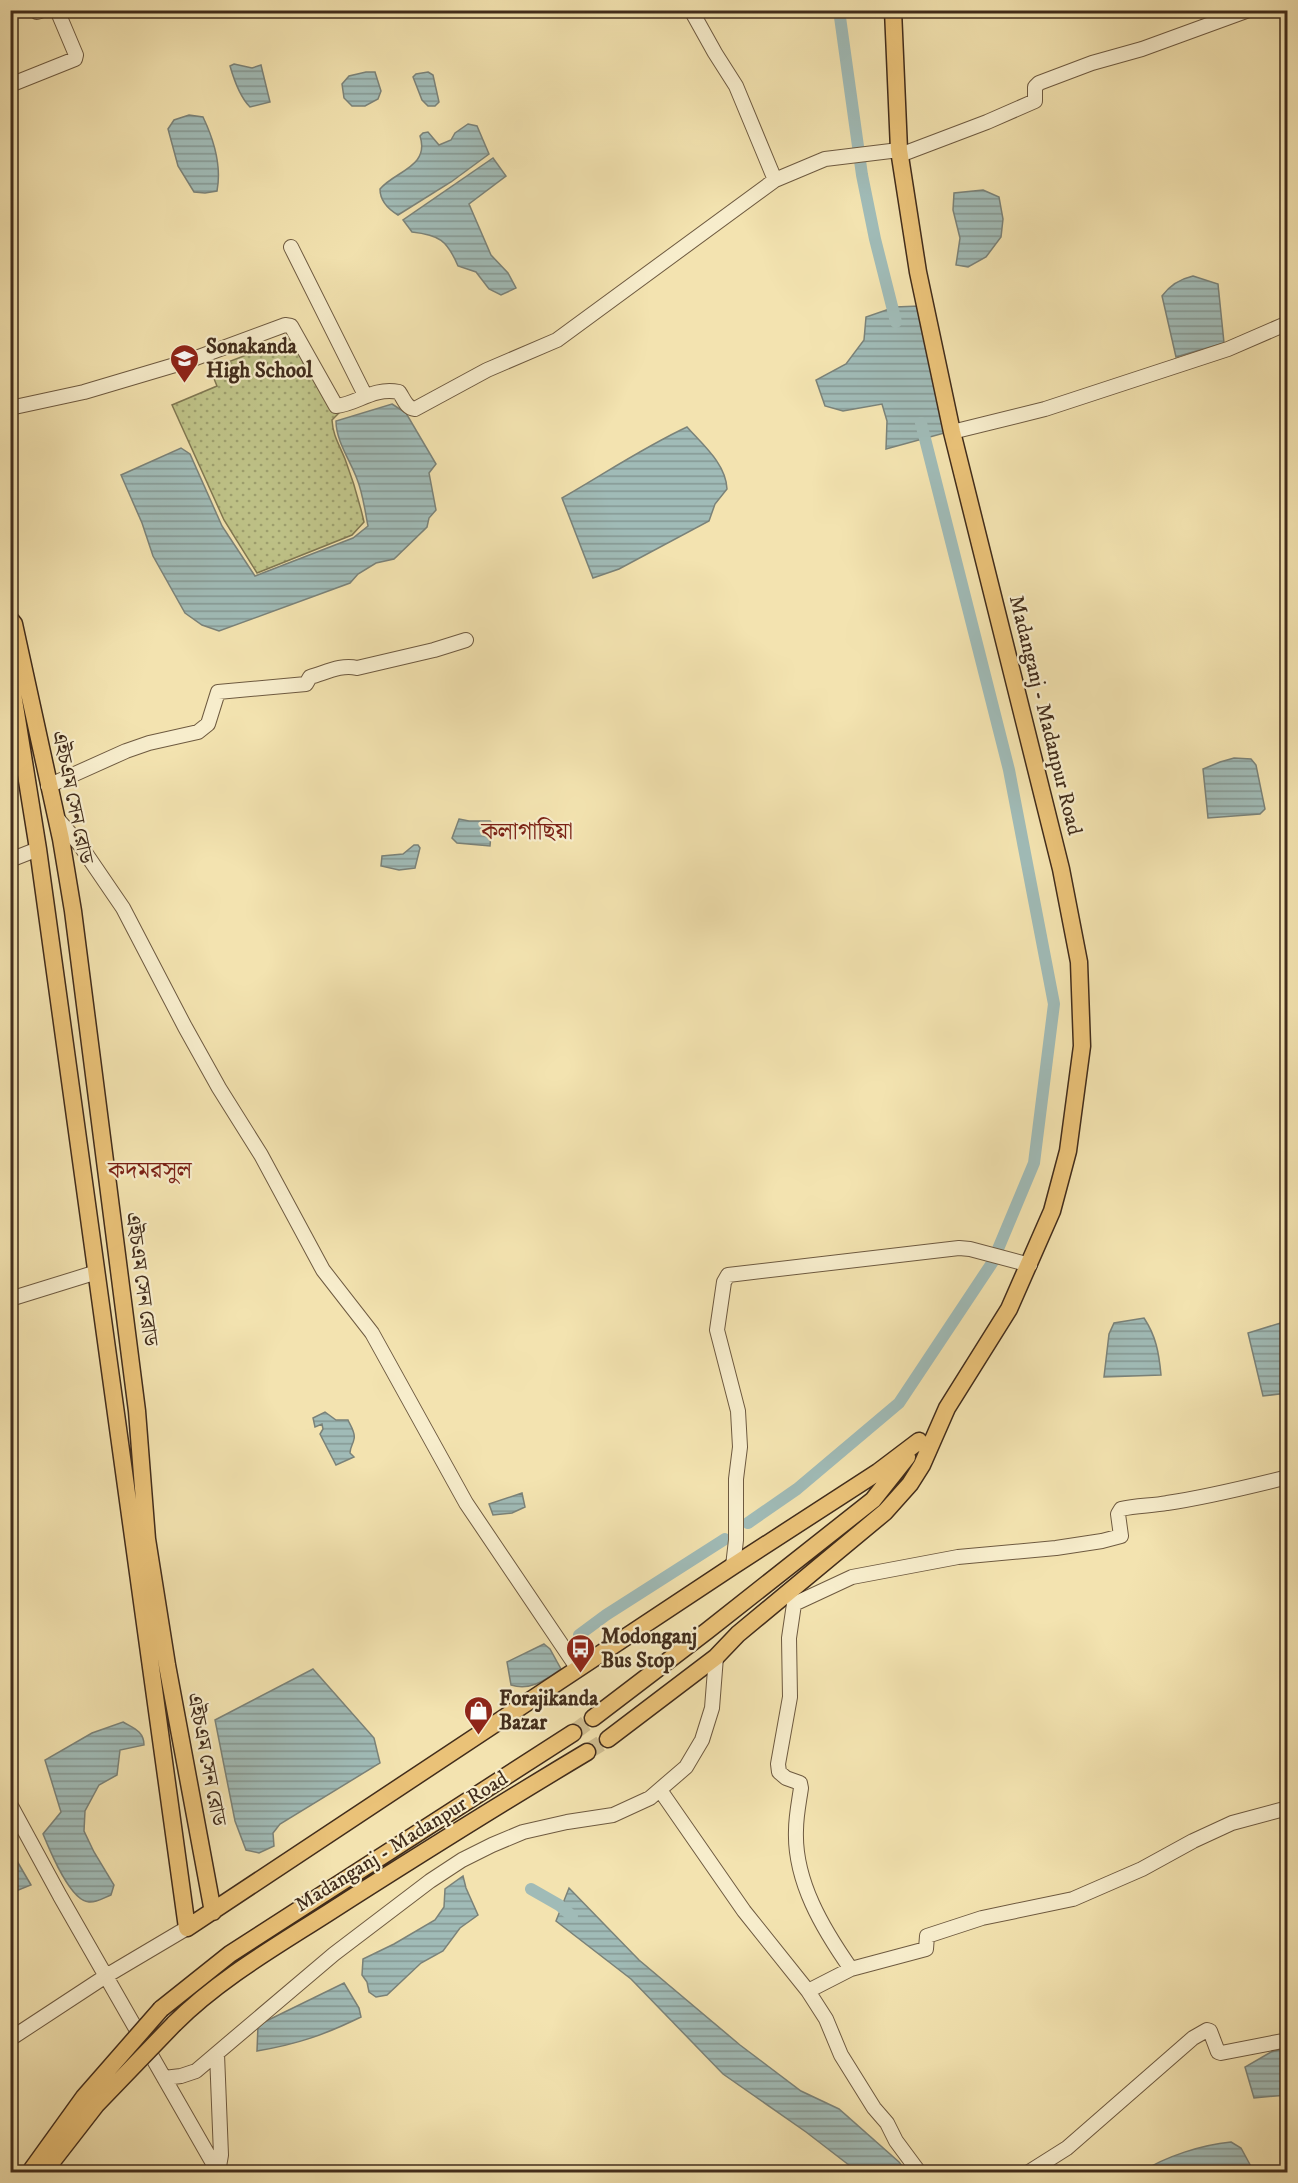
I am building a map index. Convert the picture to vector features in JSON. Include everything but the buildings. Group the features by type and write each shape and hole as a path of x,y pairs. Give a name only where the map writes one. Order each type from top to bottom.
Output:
{"main road":[{"name":"Madanganj - Madanpur Road","path":"593,1718 873,1500 947,1408 1009,1309 1052,1211 1068,1151 1082,1046 1079,962 1061,869 952,432 918,272 897,152 893,10"},
{"name":"এইচএম সেন রোড","path":"10,619 14,624 61,839 73,910 113,1239 119,1266 137,1412 147,1539 167,1665 213,1912"},
{"name":"এইচএম সেন রোড","path":"10,675 38,849 187,1928"},
{"path":"32,807 53,809"},
{"name":"Madanganj - Madanpur Road","path":"608,1739 716,1657 738,1634 885,1512 910,1484 922,1465 947,1408"},
{"path":"187,1928 878,1472 919,1441"},
{"name":"Madanganj - Madanpur Road","path":"30,2172 84,2097 161,2009 230,1954 573,1733"},
{"name":"Madanganj - Madanpur Road","path":"44,2172 96,2105 198,2000 239,1970 438,1842 587,1752"}],"street":[{"path":"35,10 37,12 43,10"},
{"path":"10,85 75,59 76,55 57,10"},
{"path":"691,10 736,86 775,180"},
{"path":"10,408 84,392 185,362 285,325 291,326 336,406 365,395 391,391 399,392 406,405 410,409 415,409 486,370 557,340 775,180 825,159 897,152 987,122 1035,101 1035,87 1039,83 1248,11"},
{"path":"291,247 365,395"},
{"path":"952,432 1045,409 1228,349 1287,323"},
{"path":"48,786 126,751 149,743 198,732 208,724 218,692 306,684 310,676 338,668 349,666 357,668 466,640"},
{"path":"53,809 123,908 185,1027 219,1088 261,1155 323,1270 372,1333 466,1503 578,1669"},
{"path":"10,860 38,849"},
{"path":"733,1566 736,1479 740,1448 738,1411 717,1330 724,1282 728,1275 959,1248 1030,1265"},
{"path":"10,1299 97,1272"},
{"path":"851,1969 814,1911 798,1859 796,1830 800,1783 786,1778 779,1772 778,1764 790,1697 789,1638 794,1604 852,1577 958,1557 1056,1548 1102,1541 1121,1536 1118,1514 1121,1509 1134,1505 1166,1503 1228,1492 1287,1477"},
{"path":"164,2078 196,2071 334,1954 430,1881 462,1860 523,1832 613,1815 650,1798 686,1767 702,1740 712,1708 716,1657"},
{"path":"660,1790 744,1911 808,1991 826,2019 841,2055 896,2141 920,2172"},
{"path":"10,1804 218,2172"},
{"path":"808,1991 851,1969 926,1949 927,1936 982,1918 1074,1899 1143,1869 1192,1841 1232,1823 1287,1808"},
{"path":"10,2039 106,1976 187,1928"},
{"path":"1029,2172 1067,2148 1193,2038 1203,2032 1210,2031 1218,2052 1221,2053 1287,2040"},
{"path":"217,2054 221,2155 218,2172"}],"green space":[{"path":"298,335 342,410 332,420 333,426 353,482 364,522 352,535 257,573 224,520 172,405 217,386 210,369"}],"water":[{"path":"234,64 252,68 261,65 270,102 250,107 235,82 230,66"},
{"path":"375,72 381,91 378,99 365,106 352,106 344,98 342,84 349,76"},
{"path":"428,72 433,75 439,102 435,106 428,106 422,100 413,77 416,74"},
{"path":"189,115 203,117 211,135 218,162 217,191 194,192 178,166 168,129 174,120"},
{"path":"468,124 477,126 489,154 451,182 398,215 388,207 381,197 380,189 416,162 422,146 420,136 428,132 439,145 451,140 455,133"},
{"path":"493,158 506,176 469,204 491,255 508,273 516,288 501,295 489,289 476,272 458,266 450,250 441,240 412,232 403,220"},
{"path":"983,190 999,197 1003,219 1001,237 986,257 968,267 956,265 960,238 953,210 954,193"},
{"path":"1193,276 1218,284 1224,343 1176,357 1162,296 1176,283"},
{"path":"919,306 948,432 886,449 887,421 882,404 843,411 825,406 816,380 846,364 864,340 866,317 895,307"},
{"path":"392,404 406,413 436,464 429,473 436,510 429,518 427,527 394,559 376,563 358,574 350,583 219,631 202,625 185,613 153,556 142,523 121,475 181,448 190,454 222,526 255,576 353,538 368,526 359,485 341,443 336,421"},
{"path":"687,427 713,455 726,480 727,489 715,504 709,521 619,569 593,578 562,498"},
{"path":"1234,758 1251,759 1256,765 1265,809 1260,814 1208,818 1203,769"},
{"path":"459,819 490,821 492,823 490,846 457,843 452,838"},
{"path":"414,845 420,848 415,868 399,870 381,866 382,856 403,854"},
{"path":"1144,1318 1156,1345 1161,1375 1104,1377 1109,1334 1114,1323"},
{"path":"1287,1321 1287,1393 1263,1396 1248,1333"},
{"path":"325,1412 336,1420 348,1420 354,1434 350,1453 354,1457 336,1465 320,1434 323,1429 322,1424 315,1427 313,1418"},
{"path":"522,1493 525,1507 512,1513 493,1515 489,1504"},
{"path":"544,1644 550,1649 561,1669 525,1687 511,1685 507,1662"},
{"path":"313,1669 374,1738 380,1763 280,1824 273,1833 274,1846 259,1853 246,1850 235,1821 215,1720"},
{"path":"123,1722 140,1733 144,1745 120,1750 117,1775 99,1785 85,1811 84,1831 114,1885 111,1895 89,1902 82,1899 68,1885 43,1834 61,1812 45,1760 92,1733"},
{"path":"10,1849 31,1885 11,1893 10,1893"},
{"path":"463,1876 478,1915 460,1928 443,1951 421,1963 387,1995 376,1997 369,1992 367,1982 362,1975 363,1959 435,1920 444,1907 445,1889"},
{"path":"569,1888 639,1960 740,2045 801,2091 839,2109 899,2162 907,2172 858,2172 806,2132 723,2074 631,1979 556,1921"},
{"path":"344,1983 359,2008 361,2017 310,2038 257,2051 258,2025"},
{"path":"1287,2048 1287,2095 1254,2098 1245,2067 1271,2052"},
{"path":"1231,2142 1241,2148 1254,2172 1141,2172 1184,2152"}],"waterway":[{"path":"839,10 862,175 896,322"},
{"path":"921,423 1009,770 1054,1004 1034,1163 998,1249"},
{"path":"748,1523 797,1489 899,1403 994,1260"},
{"path":"579,1635 606,1615 725,1539"},
{"path":"531,1889 559,1905 572,1916"}],"tunnel":[{"path":"573,1733 593,1718"},
{"path":"587,1752 608,1739"}],"place":[{"name":"Sonakanda High School","path":"185,384"},
{"name":"Modonganj Bus Stop","path":"580,1674"},
{"name":"Forajikanda Bazar","path":"478,1736"}],"district":[{"name":"কলাগাছিয়া","path":"527,831"},
{"name":"কদমরসুল","path":"150,1170"}]}
